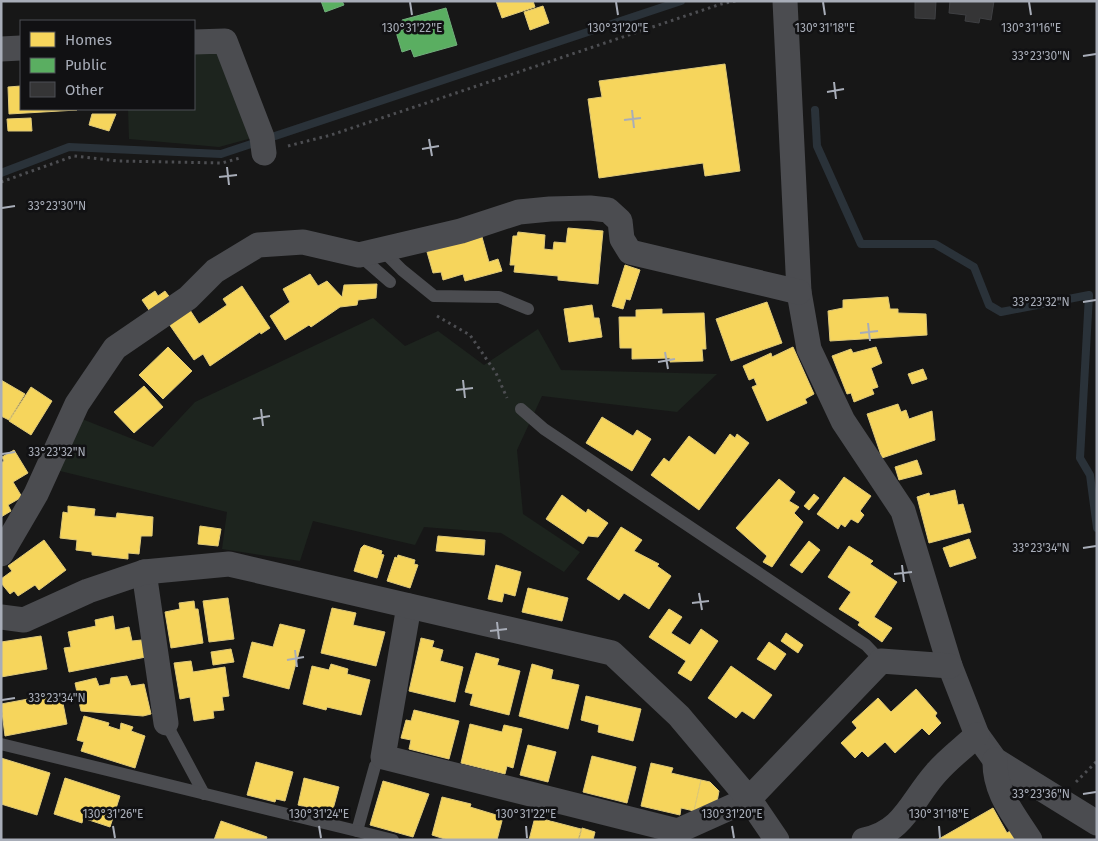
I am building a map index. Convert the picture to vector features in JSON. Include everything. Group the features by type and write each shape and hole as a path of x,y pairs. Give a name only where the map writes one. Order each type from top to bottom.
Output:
{"street":[{"path":"785,1 799,292 809,349 843,422 903,511 950,666 977,735 994,760 1097,823"},
{"path":"195,42 225,41 263,145"},
{"path":"1,49 20,48"},
{"path":"1,554 36,494 77,404 115,348 188,298 215,271 258,246 304,242 359,255 461,232 519,212 590,208 608,210 620,221 622,239 630,252 799,292"},
{"path":"1,616 24,620 88,591 144,572 229,564 612,653 679,716 749,799 777,840"},
{"path":"144,572 166,723"},
{"path":"409,606 383,757 678,831 749,799 882,661 950,666"},
{"path":"864,840 880,837 892,830 936,772 977,735"},
{"path":"994,760 994,778 1003,797 1030,840"}],"lane":[{"path":"386,249 389,257 402,270 434,296 499,297 528,309"},
{"path":"359,255 390,282"},
{"path":"521,409 544,429 866,644 882,661"},
{"path":"166,723 204,794"},
{"path":"1,744 393,840"},
{"path":"357,831 375,766 383,757"}],"path":[{"path":"1,182 74,156 118,161 222,163 263,145 332,134 721,4 736,1"},
{"path":"436,315 470,335 496,373 505,397 521,409"}],"shaded area":[{"path":"215,48 252,138 219,147 129,139 128,110 195,110 195,49"},
{"path":"373,318 405,346 438,331 484,365 538,329 561,370 717,374 677,412 542,396 517,450 523,514 580,552 564,572 501,533 424,527 415,545 313,521 300,561 222,549 227,512 56,470 82,419 153,447 195,402"}],"building: Homes":[{"path":"496,1 533,1 535,7 502,18"},
{"path":"543,6 549,23 530,30 524,12"},
{"path":"725,64 740,171 705,176 703,163 599,178 588,99 602,97 599,81"},
{"path":"20,86 20,110 77,110 9,114 8,87"},
{"path":"92,114 116,114 109,131 89,125"},
{"path":"31,118 32,131 8,131 7,119"},
{"path":"568,228 603,231 598,284 558,280 558,276 514,272 515,265 510,265 513,236 517,236 518,232 545,235 544,249 553,250 554,242 566,243"},
{"path":"482,237 489,262 498,259 502,271 465,281 463,274 443,280 441,272 433,273 427,252"},
{"path":"625,265 640,270 630,300 626,299 623,309 612,306"},
{"path":"310,274 318,286 327,281 342,297 344,285 377,284 376,298 358,300 357,305 340,307 311,327 309,325 285,340 270,316 290,302 283,289"},
{"path":"242,286 270,328 261,334 260,332 210,366 203,354 194,360 169,324 190,310 199,324 227,305 223,299"},
{"path":"155,291 158,296 165,291 171,299 151,313 142,300"},
{"path":"888,297 890,309 898,309 898,313 926,314 927,335 830,341 828,311 843,308 843,300"},
{"path":"767,302 782,343 731,361 716,319"},
{"path":"592,305 594,318 599,318 602,337 569,342 564,309"},
{"path":"662,309 662,314 704,313 706,349 702,349 703,361 670,362 670,358 632,359 632,348 620,348 619,317 636,317 636,310"},
{"path":"168,347 192,371 163,399 139,375"},
{"path":"793,347 814,394 805,399 807,403 767,421 752,387 757,385 754,378 749,380 743,366 771,353 772,357"},
{"path":"876,347 882,363 871,368 878,387 872,389 874,394 854,402 851,393 847,394 832,356 851,349 853,353"},
{"path":"923,369 927,379 912,384 908,374"},
{"path":"1,380 25,394 9,420 1,416"},
{"path":"144,386 163,407 134,433 114,412"},
{"path":"31,387 52,401 31,435 9,421"},
{"path":"898,404 901,412 906,410 909,419 932,411 935,440 882,458 867,414"},
{"path":"602,417 633,436 637,430 651,439 632,471 586,443"},
{"path":"730,434 735,438 737,434 749,443 699,510 651,475 664,458 669,462 689,436 715,455"},
{"path":"14,450 28,473 13,482 22,497 8,505 11,511 1,517 1,463 4,461 2,457"},
{"path":"917,460 922,474 899,480 895,467"},
{"path":"844,477 871,496 860,511 864,515 858,523 851,519 845,527 841,524 838,529 817,514"},
{"path":"779,479 795,492 789,501 799,507 794,513 803,522 772,567 763,562 767,556 736,528"},
{"path":"955,490 958,505 963,504 971,532 929,543 917,497 929,493 930,496"},
{"path":"814,494 819,498 809,510 804,506"},
{"path":"562,495 586,513 588,509 608,523 598,537 588,536 583,544 546,519"},
{"path":"68,506 95,509 94,516 116,518 117,513 153,517 152,536 141,536 139,554 128,553 128,559 92,555 92,552 76,550 77,540 60,538 63,512 68,513"},
{"path":"200,526 221,529 218,546 198,544"},
{"path":"621,527 642,540 634,551 659,564 657,566 671,576 649,609 624,593 619,600 587,579"},
{"path":"438,536 485,540 484,555 436,551"},
{"path":"969,539 976,558 950,567 943,548"},
{"path":"44,540 66,570 39,590 35,585 18,596 14,591 10,594 1,583 1,579 12,571 8,566"},
{"path":"809,541 820,550 802,573 790,565"},
{"path":"364,545 382,551 381,554 384,555 377,578 354,571 361,548"},
{"path":"849,546 873,561 870,564 897,582 874,617 892,628 882,642 858,625 860,622 839,609 851,592 828,577"},
{"path":"398,555 415,560 414,564 418,565 410,588 387,581 395,557 397,558"},
{"path":"496,565 521,572 515,596 504,593 502,602 488,599"},
{"path":"528,588 568,598 562,621 522,612"},
{"path":"228,598 234,639 209,642 203,601"},
{"path":"194,601 195,609 198,609 203,643 171,648 165,612 180,609 179,603"},
{"path":"332,608 356,613 353,625 385,632 376,666 321,653"},
{"path":"669,609 682,617 671,633 690,645 701,629 718,641 691,681 678,673 686,661 649,637"},
{"path":"113,616 115,630 129,627 132,641 142,640 146,657 69,672 64,648 71,647 68,632 96,626 95,620"},
{"path":"280,624 305,630 289,689 243,677 252,642 273,647"},
{"path":"786,633 803,645 798,653 781,641"},
{"path":"41,636 47,669 1,677 1,642"},
{"path":"421,638 434,641 432,647 443,650 440,661 463,667 455,702 409,691"},
{"path":"769,642 786,654 775,670 757,659"},
{"path":"231,649 234,662 213,665 211,652"},
{"path":"476,653 499,659 497,665 520,671 509,715 470,705 473,694 465,692"},
{"path":"191,661 193,672 225,667 229,696 222,697 224,710 213,711 214,718 194,721 190,697 180,699 174,663"},
{"path":"331,664 348,669 347,674 370,680 361,715 327,707 326,710 303,704 312,666 329,670"},
{"path":"532,664 553,670 551,679 579,685 568,729 519,716"},
{"path":"731,666 772,695 754,719 742,711 736,718 708,698"},
{"path":"127,676 131,686 144,684 151,714 143,716 81,711 75,683 96,678 99,686 110,684 111,678"},
{"path":"916,689 937,713 935,716 941,723 929,735 922,728 895,753 885,742 868,757 862,751 855,758 841,743 857,728 852,722 878,698 891,712"},
{"path":"61,693 67,724 5,736 1,704"},
{"path":"586,696 641,709 633,741 598,732 599,725 581,720"},
{"path":"414,710 459,721 449,759 409,749 411,740 401,738 406,720 411,721"},
{"path":"84,716 109,723 108,726 120,730 121,723 133,727 131,731 145,736 135,768 81,751 84,742 77,740"},
{"path":"470,724 502,732 504,725 522,729 513,768 507,766 505,774 461,763"},
{"path":"528,745 556,752 548,782 520,775"},
{"path":"592,756 636,767 627,803 583,792"},
{"path":"1,758 50,773 37,815 1,804"},
{"path":"256,762 293,772 285,801 276,799 275,802 247,795"},
{"path":"651,763 673,768 671,773 701,780 694,811 681,808 680,815 641,806"},
{"path":"65,778 120,796 110,827 83,818 82,823 54,814"},
{"path":"304,778 339,787 332,813 298,805"},
{"path":"701,780 710,782 719,791 717,802 694,811"},
{"path":"383,781 429,794 413,837 370,825"},
{"path":"442,797 471,804 470,807 503,817 497,840 448,840 432,835"},
{"path":"993,808 1007,833 1010,831 1015,840 937,840"},
{"path":"535,817 581,829 578,840 529,840"},
{"path":"221,821 267,837 266,840 214,840"},
{"path":"582,828 595,832 593,840 579,840"}],"building: Public":[{"path":"321,1 342,1 344,5 325,12"},
{"path":"446,8 457,45 414,57 411,49 402,52 396,32 405,29 402,20"}],"building: Other":[{"path":"915,1 936,1 935,19 915,18"},
{"path":"950,1 994,1 991,20 980,18 979,23 965,21 966,15 949,13"}],"waterway":[{"path":"1,173 69,147 221,154 681,1"},
{"path":"815,110 817,146 861,244 935,244 974,267 989,305 1001,312 1089,295 1080,458 1090,475 1097,528"}]}
